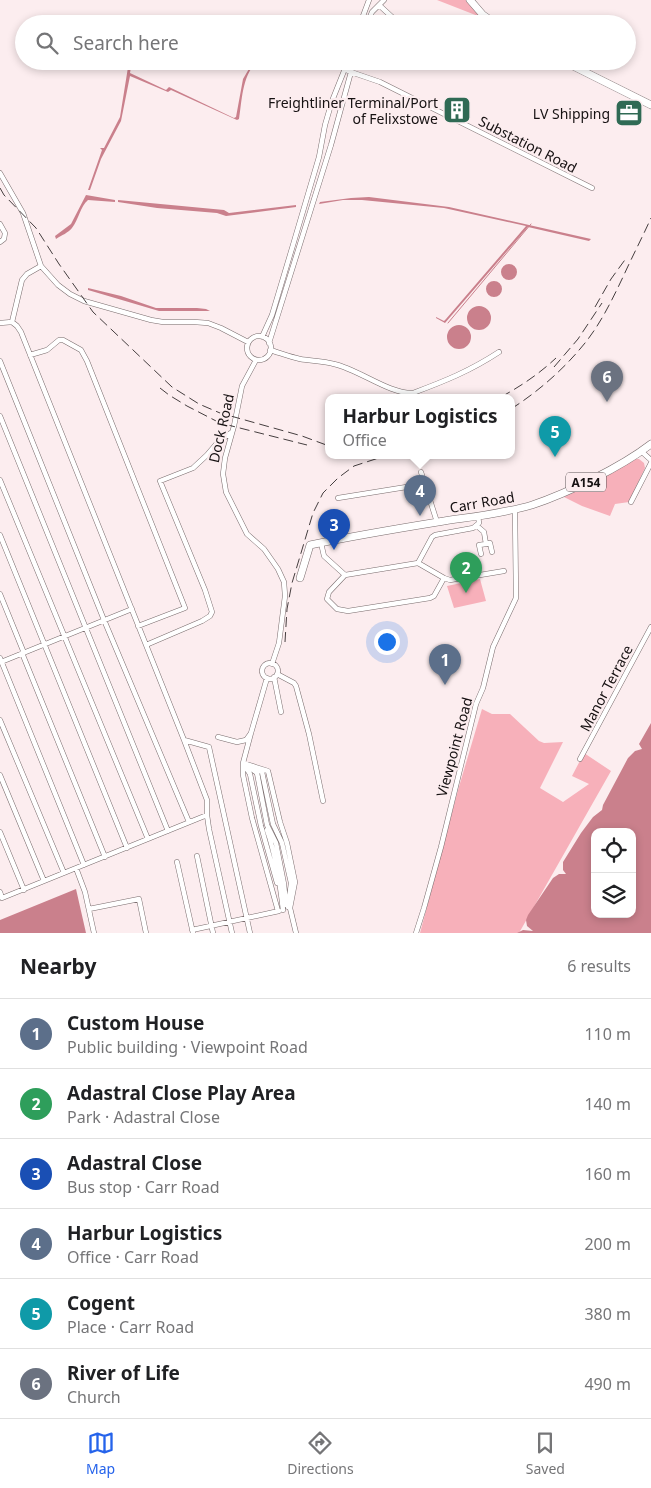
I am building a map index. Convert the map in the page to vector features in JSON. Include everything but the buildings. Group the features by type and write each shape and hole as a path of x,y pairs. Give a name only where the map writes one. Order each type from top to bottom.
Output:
{"main road":[{"path":"470,0 485,15"},
{"path":"581,70 651,105"},
{"name":"Carr Road","path":"321,542 478,516 531,505 569,490 608,470 651,444"},
{"path":"300,578 310,544 321,542"}],"street":[{"path":"369,0 370,5 378,6 389,15"},
{"path":"363,15 369,0"},
{"path":"371,15 384,0"},
{"path":"262,337 272,315 319,157 332,101 345,70"},
{"name":"Substation Road","path":"345,70 380,82 592,188"},
{"path":"269,343 262,337 254,337 248,342 247,350 249,355 256,360 265,358 270,350 269,343 331,145 350,72"},
{"path":"0,173 23,213 41,266 58,285 70,294 84,301 151,320 208,323 248,342"},
{"path":"0,224 5,233 4,239 0,242"},
{"path":"12,322 22,280 27,274 41,266"},
{"path":"0,324 12,322 21,332 207,800 209,829 232,933"},
{"path":"30,356 47,350 60,340 63,340 82,350 87,361 185,608 138,626"},
{"path":"270,350 347,368 406,394 414,393 456,377 499,352"},
{"name":"Dock Road","path":"256,360 242,386 223,474 226,492 246,534 264,549 284,582 285,596 279,642 272,664"},
{"path":"0,361 104,620 189,822"},
{"path":"0,416 168,831"},
{"path":"146,645 202,622 212,612 205,590 160,481 192,468 218,442 232,432"},
{"path":"631,502 651,462 641,451"},
{"path":"422,472 437,522"},
{"path":"0,480 148,839"},
{"path":"338,498 425,484"},
{"name":"Viewpoint Road","path":"416,933 429,891 476,704 483,688 491,653 516,598 515,509"},
{"path":"477,526 479,523 478,516"},
{"path":"477,526 484,532 486,544"},
{"path":"418,563 432,537 435,535 477,526"},
{"path":"0,535 127,848"},
{"path":"321,542 324,556 345,575"},
{"path":"481,554 479,545 490,543 492,552"},
{"path":"444,578 434,596 430,598 348,611 337,609 327,599 329,592 345,575 418,563 450,580 504,571"},
{"path":"0,594 105,857"},
{"path":"84,865 0,660 23,653 132,609"},
{"name":"Manor Terrace","path":"580,759 651,627"},
{"path":"268,678 262,673 263,668 266,664 272,664 276,667 275,676 281,712"},
{"path":"268,678 275,676 294,683 296,686 309,734 323,801"},
{"path":"268,678 243,763 243,775 252,818 284,910 296,933"},
{"path":"0,720 64,874"},
{"path":"218,737 241,742 246,740 251,733"},
{"path":"184,740 209,747 250,933"},
{"path":"243,763 250,774 261,826 284,910"},
{"path":"243,763 257,773 268,825 276,843 284,884 284,910"},
{"path":"243,763 268,771 295,882 284,910"},
{"path":"0,775 44,881"},
{"path":"0,892 1,899 207,815"},
{"path":"0,832 24,890"},
{"path":"197,856 213,933"},
{"path":"177,862 192,931 284,910"},
{"path":"76,868 85,892 94,933"},
{"path":"89,909 139,899 146,933"}],"shaded area":[{"path":"437,0 470,0 482,13 475,15"},
{"path":"128,70 130,70 130,73 166,90 169,87 234,118 236,117 243,79 248,70 251,70 246,80 239,119 237,120 171,90 168,92 130,76 121,121 101,159 90,190 88,190 102,150 100,148 104,148 120,117"},
{"path":"86,195 115,200 115,202 88,200 72,228 56,239 55,236 71,224"},
{"path":"369,197 449,207 591,239 589,241 528,227 445,323 436,317 444,321 446,319 526,226 444,208 362,200 343,200 319,204 320,202"},
{"path":"118,200 224,210 229,213 296,205 296,207 226,216 217,213 157,208 118,202"},
{"path":"506,264 512,264 517,269 515,278 506,280 501,275 501,269"},
{"path":"491,281 497,281 502,286 500,295 491,297 486,292 486,286"},
{"path":"88,288 121,296 156,308 197,308 210,311 159,311 88,290"},
{"path":"479,306 488,309 491,318 488,327 479,330 470,327 467,318 470,309"},
{"path":"459,325 468,328 471,337 468,346 459,349 450,346 447,337 450,328"},
{"path":"636,459 644,463 645,468 629,502 615,504 610,516 564,497 599,480"},
{"path":"480,579 486,601 454,608 447,586"},
{"path":"482,709 492,714 510,714 539,741 544,743 563,742 540,788 563,802 589,784 572,776 584,753 611,771 519,933 420,933 458,790"},
{"path":"651,723 651,933 517,933 523,930 533,931 527,926 526,920 528,915 553,878 559,874 566,874 563,870 563,862 593,817 602,810 628,758 635,751 642,749 639,744"},
{"path":"76,889 86,933 0,933 0,920"}],"waterway":[{"path":"448,323 531,224"}],"railway":[{"path":"0,188 4,195 36,228 93,312 172,387 199,404 220,413 302,436 325,445"},
{"path":"515,406 551,379 569,362 591,335 610,303 651,218"},
{"path":"595,307 611,279 627,257"},
{"path":"554,367 578,339 602,303"},
{"path":"507,394 530,379 556,358"},
{"path":"160,388 187,406 220,423 307,445"},
{"path":"285,642 287,609 292,583 313,513 323,493 338,478 354,466 376,459"}],"place":[{"name":"Freightliner Terminal/Port of Felixstowe","path":"457,110"},
{"name":"LV Shipping","path":"629,113"},
{"name":"River of Life","path":"607,402"},
{"name":"Cogent","path":"555,457"},
{"name":"Harbur Logistics","path":"420,516"},
{"name":"Adastral Close","path":"334,550"},
{"name":"Adastral Close Play Area","path":"466,593"},
{"name":"Custom House","path":"445,685"}]}
